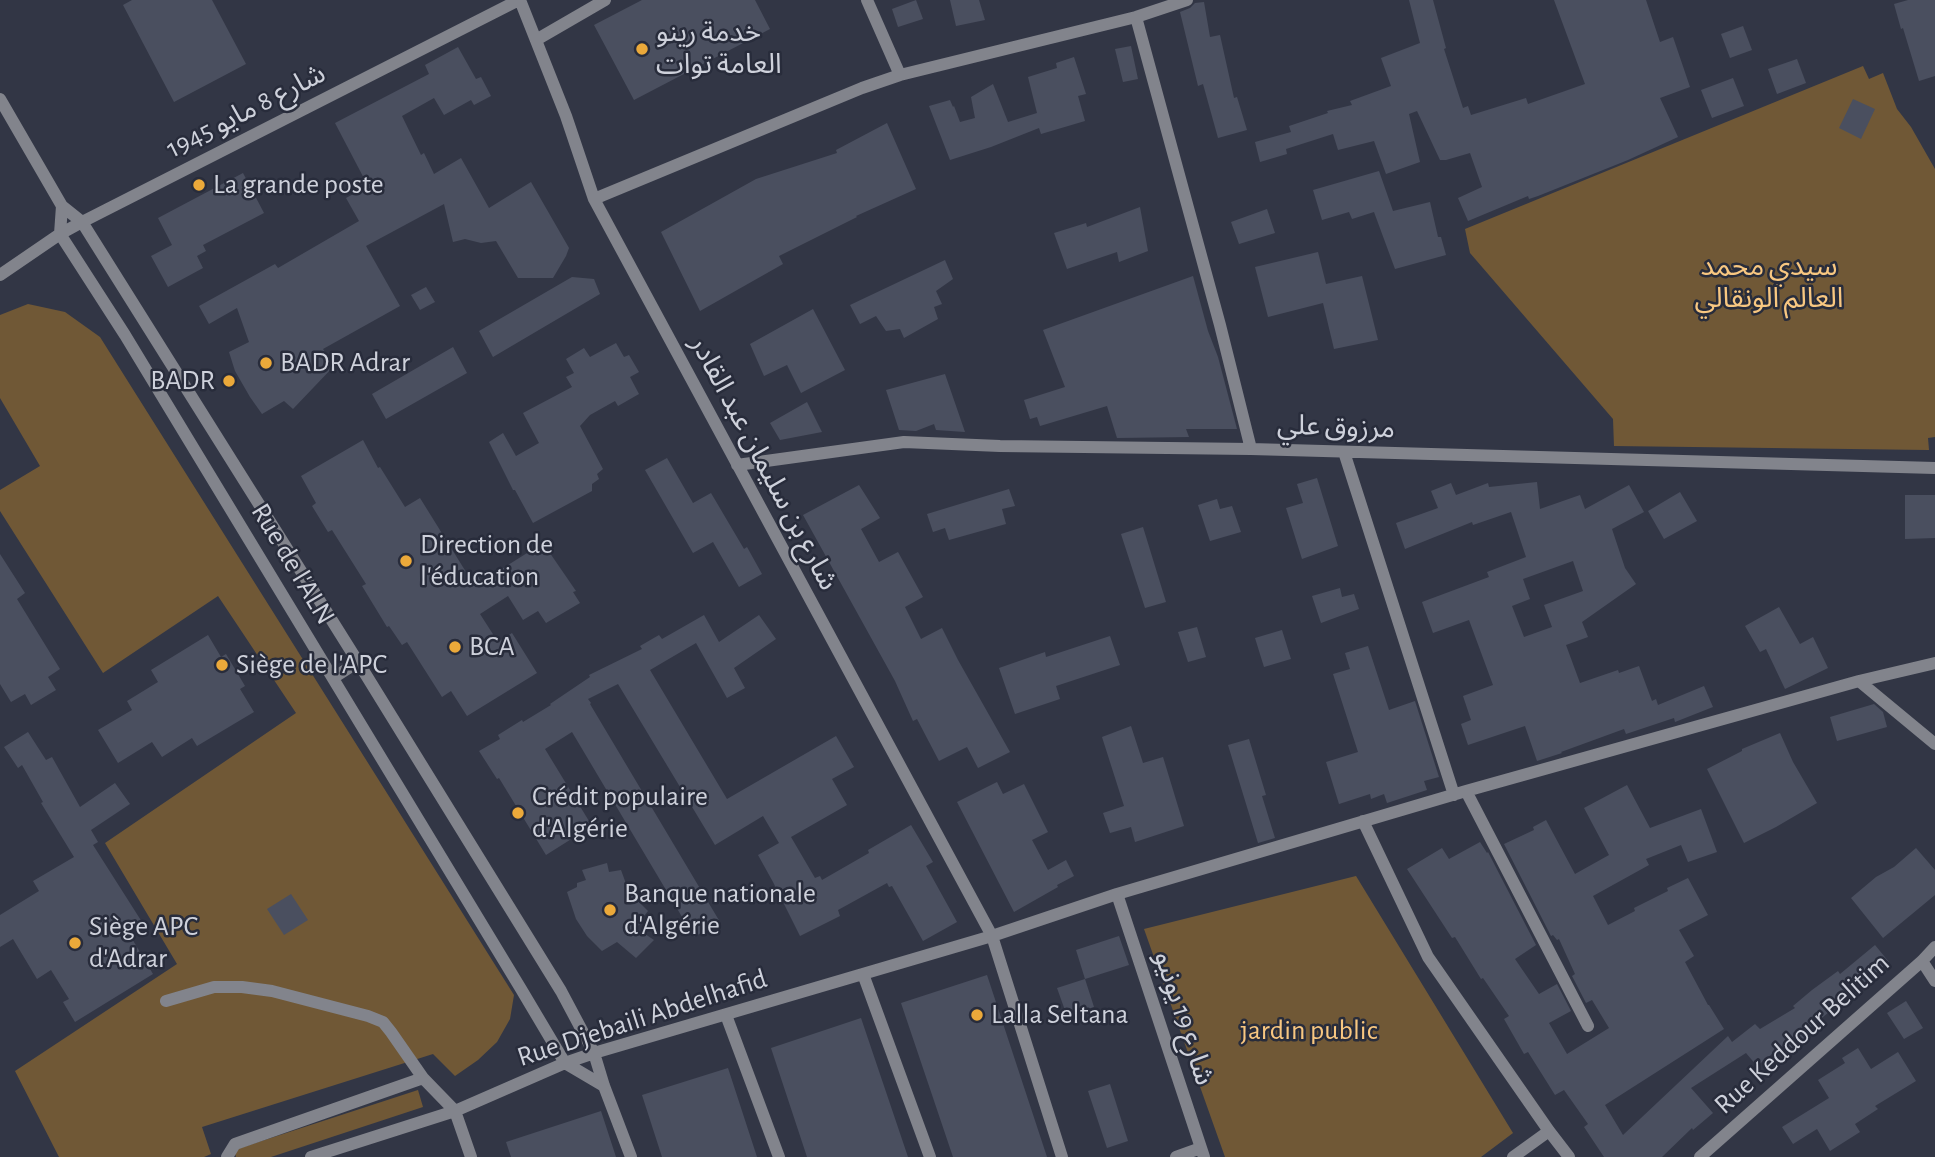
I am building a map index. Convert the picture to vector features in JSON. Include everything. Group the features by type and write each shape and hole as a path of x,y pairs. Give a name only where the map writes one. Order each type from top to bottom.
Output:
{"street":[{"name":"شارع بن سليمان عبد القادر","path":"520,0 566,116 594,199 992,936 1062,1157"},
{"name":"شارع 8 مايو 1945","path":"0,275 82,222 520,0"},
{"path":"536,40 605,0"},
{"path":"867,0 900,75"},
{"path":"594,199 862,88 900,75 1136,17 1187,0"},
{"path":"1136,17 1251,449"},
{"path":"0,99 62,206 60,234"},
{"name":"Rue de l'ALN","path":"62,206 82,222 561,991 594,1053 631,1157"},
{"name":"Rue de l'ALN","path":"60,234 125,335 565,1063 604,1086"},
{"name":"مرزوق علي","path":"737,465 904,442 1935,468"},
{"path":"1344,452 1460,793 1588,1026"},
{"path":"333,678 358,662"},
{"name":"Rue Djebaili Abdelhafid","path":"311,1157 455,1111 594,1053 992,936 1117,894 1363,821 1859,681 1935,663"},
{"path":"1859,681 1935,744"},
{"path":"1363,821 1428,957 1569,1157"},
{"name":"شارع 19 يونيو","path":"1117,894 1203,1153"},
{"name":"Rue Keddour Belitim","path":"1700,1157 1935,947"},
{"path":"1922,961 1935,981"},
{"path":"863,974 930,1157"},
{"path":"166,1001 214,987 242,987 272,991 383,1022 423,1078 455,1111 471,1157"},
{"path":"726,1015 779,1157"},
{"path":"227,1157 235,1144 423,1078"},
{"path":"1513,1157 1549,1131"},
{"path":"1177,1157 1203,1153"}],"green space":[{"name":"سيدي محمد العالم الونقالي","path":"1863,66 1869,79 1883,73 1897,109 1911,127 1935,169 1935,437 1928,438 1929,450 1614,446 1613,419 1470,253 1465,229"},
{"path":"28,304 65,312 100,337 514,995 510,1019 497,1042 455,1076 433,1054 202,1127 211,1154 204,1157 59,1157 15,1071 177,964 105,843 296,713 218,596 103,673 0,511 0,490 40,466 0,398 0,315"},
{"name":"jardin public","path":"1356,876 1513,1133 1481,1157 1225,1157 1144,929"},
{"path":"418,1090 423,1107 271,1157 236,1157 234,1150"}],"building":[{"path":"132,0 212,0 246,64 174,102 123,5"},
{"path":"642,0 755,0 770,29 634,100 594,25"},
{"path":"916,0 923,19 898,27 892,9"},
{"path":"950,0 979,0 985,20 956,26"},
{"path":"1409,0 1433,0 1446,48 1444,49 1463,108 1468,106 1471,115 1526,98 1528,104 1585,84 1554,0 1646,0 1660,42 1673,37 1690,87 1660,98 1678,137 1538,196 1529,199 1528,196 1468,221 1458,198 1482,187 1470,153 1440,160 1417,111 1409,114 1420,162 1386,174 1374,141 1338,150 1333,134 1286,149 1287,154 1260,162 1255,142 1291,132 1289,126 1328,113 1327,111 1352,105 1350,101 1391,86 1381,58 1420,43"},
{"path":"1908,0 1935,0 1935,76 1919,81 1894,4"},
{"path":"1204,2 1210,37 1220,35 1234,98 1237,97 1247,130 1218,138 1203,84 1198,86 1180,12 1195,3"},
{"path":"1743,26 1752,50 1730,58 1721,34"},
{"path":"1131,46 1138,79 1123,82 1115,49"},
{"path":"458,47 476,79 481,77 491,96 474,105 471,100 444,115 434,98 402,116 421,155 424,153 434,174 461,158 489,208 531,182 569,248 566,256 553,278 518,278 496,241 481,243 465,239 453,242 444,204 366,246 400,306 323,349 334,366 293,409 284,401 262,414 235,371 229,352 249,342 237,308 209,324 199,306 275,264 278,268 359,221 346,198 368,186 335,123 429,74 425,65"},
{"path":"1074,57 1086,94 1078,96 1085,121 1041,134 1039,128 950,160 929,106 950,100 960,122 975,118 971,97 993,84 1008,122 1037,113 1028,77 1057,68 1056,63"},
{"path":"1797,59 1806,83 1777,94 1768,69"},
{"path":"1733,78 1744,106 1712,118 1701,90"},
{"path":"1853,99 1875,109 1861,139 1839,128"},
{"path":"887,123 916,189 856,216 779,256 783,264 700,311 661,232 756,179 837,153 836,150"},
{"path":"1379,171 1393,211 1430,202 1438,237 1441,237 1446,255 1395,269 1374,212 1352,219 1349,212 1322,220 1313,190"},
{"path":"243,173 264,213 203,245 206,251 197,256 203,268 168,287 151,256 172,245 158,218"},
{"path":"1140,207 1148,251 1119,262 1117,252 1067,269 1054,233 1086,223 1087,227"},
{"path":"1267,209 1275,233 1239,244 1231,222"},
{"path":"1318,252 1326,284 1362,276 1378,340 1334,349 1323,303 1268,317 1255,267"},
{"path":"945,260 953,279 936,291 942,304 934,307 938,319 904,338 900,329 886,331 876,316 860,324 850,305"},
{"path":"1193,276 1237,429 1186,429 1189,437 1117,438 1107,406 1040,426 1037,417 1030,419 1024,400 1065,387 1043,330"},
{"path":"572,277 594,279 600,294 493,357 479,331"},
{"path":"426,287 435,302 420,310 411,295"},
{"path":"813,309 845,370 801,393 787,365 764,376 750,344"},
{"path":"616,343 624,357 629,355 639,372 630,377 639,394 618,406 615,401 590,415 580,426 603,469 597,474 599,479 592,484 592,491 533,523 489,442 503,433 516,456 539,443 523,413 572,387 566,377 574,373 566,359 584,348 590,357"},
{"path":"453,347 467,373 386,419 372,394"},
{"path":"945,374 965,432 936,430 934,424 916,431 899,430 886,390"},
{"path":"807,402 822,432 780,440 770,423"},
{"path":"363,440 378,468 380,467 405,507 420,498 471,580 478,576 481,582 543,543 576,591 573,592 580,603 546,623 538,611 523,620 508,596 480,614 498,642 512,633 537,673 467,716 451,691 442,697 407,642 402,645 389,626 387,627 362,586 366,584 332,530 328,532 312,506 316,503 301,476"},
{"path":"667,458 693,503 711,493 762,574 739,587 713,542 693,553 645,470"},
{"path":"1317,478 1338,546 1302,559 1286,508 1303,503 1297,484"},
{"path":"1537,482 1540,509 1580,495 1585,509 1629,485 1644,512 1612,529 1625,568 1636,584 1582,622 1588,637 1566,645 1580,683 1639,666 1652,701 1656,699 1658,705 1704,686 1713,707 1675,722 1674,718 1626,734 1624,729 1537,761 1525,726 1468,745 1461,724 1471,720 1463,696 1493,685 1469,620 1433,633 1422,602 1489,577 1487,572 1526,557 1511,512 1473,525 1472,522 1405,549 1396,523 1438,508 1431,491 1451,483 1456,495 1488,483 1489,487","holes":["1573,561 1583,591 1544,605 1552,627 1524,637 1512,606 1530,599 1523,579"]},
{"path":"859,485 880,518 861,529 879,562 898,552 923,597 905,607 921,639 942,628 1010,752 978,768 967,747 939,761 917,719 913,721 895,681 803,515"},
{"path":"1009,489 1015,506 1002,509 1006,524 949,540 945,528 933,532 927,514"},
{"path":"1680,492 1697,521 1664,539 1648,511"},
{"path":"1905,495 1935,495 1935,538 1905,539"},
{"path":"1217,499 1220,509 1232,506 1241,532 1210,541 1198,505"},
{"path":"1143,527 1166,602 1145,608 1121,534"},
{"path":"0,554 25,593 17,599 60,669 48,677 56,690 31,705 25,694 11,702 0,684"},
{"path":"1340,588 1342,597 1354,594 1359,609 1321,623 1312,596"},
{"path":"1779,607 1800,644 1813,637 1828,668 1785,689 1766,649 1760,652 1745,626"},
{"path":"704,615 719,642 759,615 776,639 734,668 745,688 727,698 696,643 650,670 727,799 836,736 854,767 832,779 847,805 791,837 815,878 820,876 822,880 911,825 933,862 926,866 957,922 923,941 892,886 889,887 887,883 838,910 840,916 800,936 758,855 779,843 763,816 715,845 618,684 588,699 590,704 720,922 694,937 572,732 545,749 592,826 546,855 499,778 497,779 479,751 500,739 498,735 551,705 590,677 589,675 642,649 640,646 659,635 662,639"},
{"path":"1197,627 1206,657 1188,662 1178,632"},
{"path":"1282,630 1291,659 1264,667 1255,638"},
{"path":"208,635 221,657 226,654 245,686 240,689 254,712 197,746 192,738 162,757 152,742 118,763 98,730 132,710 127,701 158,682 151,670"},
{"path":"1110,636 1120,665 1056,686 1060,699 1015,714 999,668 1045,652 1046,657"},
{"path":"1368,646 1389,710 1415,701 1439,777 1424,781 1427,790 1387,803 1384,794 1371,799 1370,794 1339,804 1326,762 1358,752 1333,674 1350,669 1345,653"},
{"path":"1874,704 1883,712 1887,727 1837,741 1830,717"},
{"path":"1131,726 1143,763 1163,757 1184,826 1135,842 1131,827 1110,833 1103,813 1124,806 1102,737"},
{"name":"Siège APC d'Adrar","path":"28,732 46,760 52,757 80,807 115,783 130,804 91,830 98,842 93,845 142,922 128,932 153,974 75,1022 63,1002 69,999 51,970 37,979 13,939 0,947 0,915 39,891 33,881 74,857 41,803 43,802 22,765 18,768 4,747"},
{"path":"1780,733 1817,803 1744,843 1707,769 1742,749"},
{"path":"1249,739 1266,795 1262,796 1275,838 1258,843 1228,745"},
{"path":"997,782 1003,794 1024,784 1048,832 1032,840 1048,870 1066,860 1074,876 1014,912 957,802"},
{"path":"1627,785 1650,828 1701,809 1717,852 1688,862 1681,845 1646,859 1649,865 1593,896 1608,925 1688,878 1708,915 1679,930 1694,956 1685,962 1724,1029 1605,1105 1623,1135 1728,1036 1732,1042 1755,1024 1760,1029 1795,1008 1793,1006 1812,990 1838,971 1840,974 1875,945 1889,962 1805,1032 1808,1037 1786,1052 1782,1046 1757,1066 1746,1053 1691,1088 1713,1113 1693,1130 1692,1128 1662,1157 1604,1157 1584,1127 1588,1124 1564,1090 1555,1095 1528,1052 1524,1054 1504,1019 1509,1016 1483,978 1481,979 1455,937 1452,938 1407,869 1442,848 1449,859 1480,842 1488,852 1536,945 1515,959 1539,994 1557,984 1571,1011 1549,1023 1567,1054 1609,1028 1592,1000 1586,1003 1572,976 1575,974 1559,939 1551,936 1504,844 1534,830 1533,827 1546,820 1575,874 1609,855 1584,808"},
{"path":"1916,848 1935,870 1935,895 1883,938 1851,898"},
{"name":"Banque nationale d'Algérie","path":"607,863 609,872 621,870 629,892 648,911 636,928 654,940 636,958 617,942 602,951 587,936 576,919 567,892 577,887 577,883 586,880 582,870"},
{"path":"291,894 308,920 284,935 267,909"},
{"path":"1119,936 1129,965 1085,979 1076,950"},
{"path":"987,975 1047,1157 953,1157 901,1003"},
{"path":"1085,979 1094,1007 1067,1016 1057,988"},
{"path":"1906,1001 1923,1028 1904,1039 1887,1013"},
{"path":"861,1018 908,1157 807,1157 771,1048"},
{"path":"1858,1048 1871,1069 1898,1052 1916,1081 1875,1106 1878,1109 1855,1124 1860,1132 1830,1151 1817,1129 1793,1144 1782,1127 1829,1098 1818,1080 1845,1063 1842,1058"},
{"path":"728,1068 757,1157 662,1157 642,1095"},
{"path":"1110,1084 1128,1141 1107,1148 1088,1091"},
{"path":"601,1111 616,1157 511,1157 506,1142"}],"place":[{"name":"خدمة رينو العامة توات","path":"642,49"},
{"name":"La grande poste","path":"199,185"},
{"name":"BADR Adrar","path":"266,363"},
{"name":"BADR","path":"229,381"},
{"name":"Direction de l'éducation","path":"406,561"},
{"name":"BCA","path":"455,647"},
{"name":"Siège de l'APC","path":"222,665"},
{"name":"Crédit populaire d'Algérie","path":"518,813"},
{"name":"Banque nationale d'Algérie","path":"610,910"},
{"name":"Siège APC d'Adrar","path":"75,943"},
{"name":"Lalla Seltana","path":"977,1015"}]}
